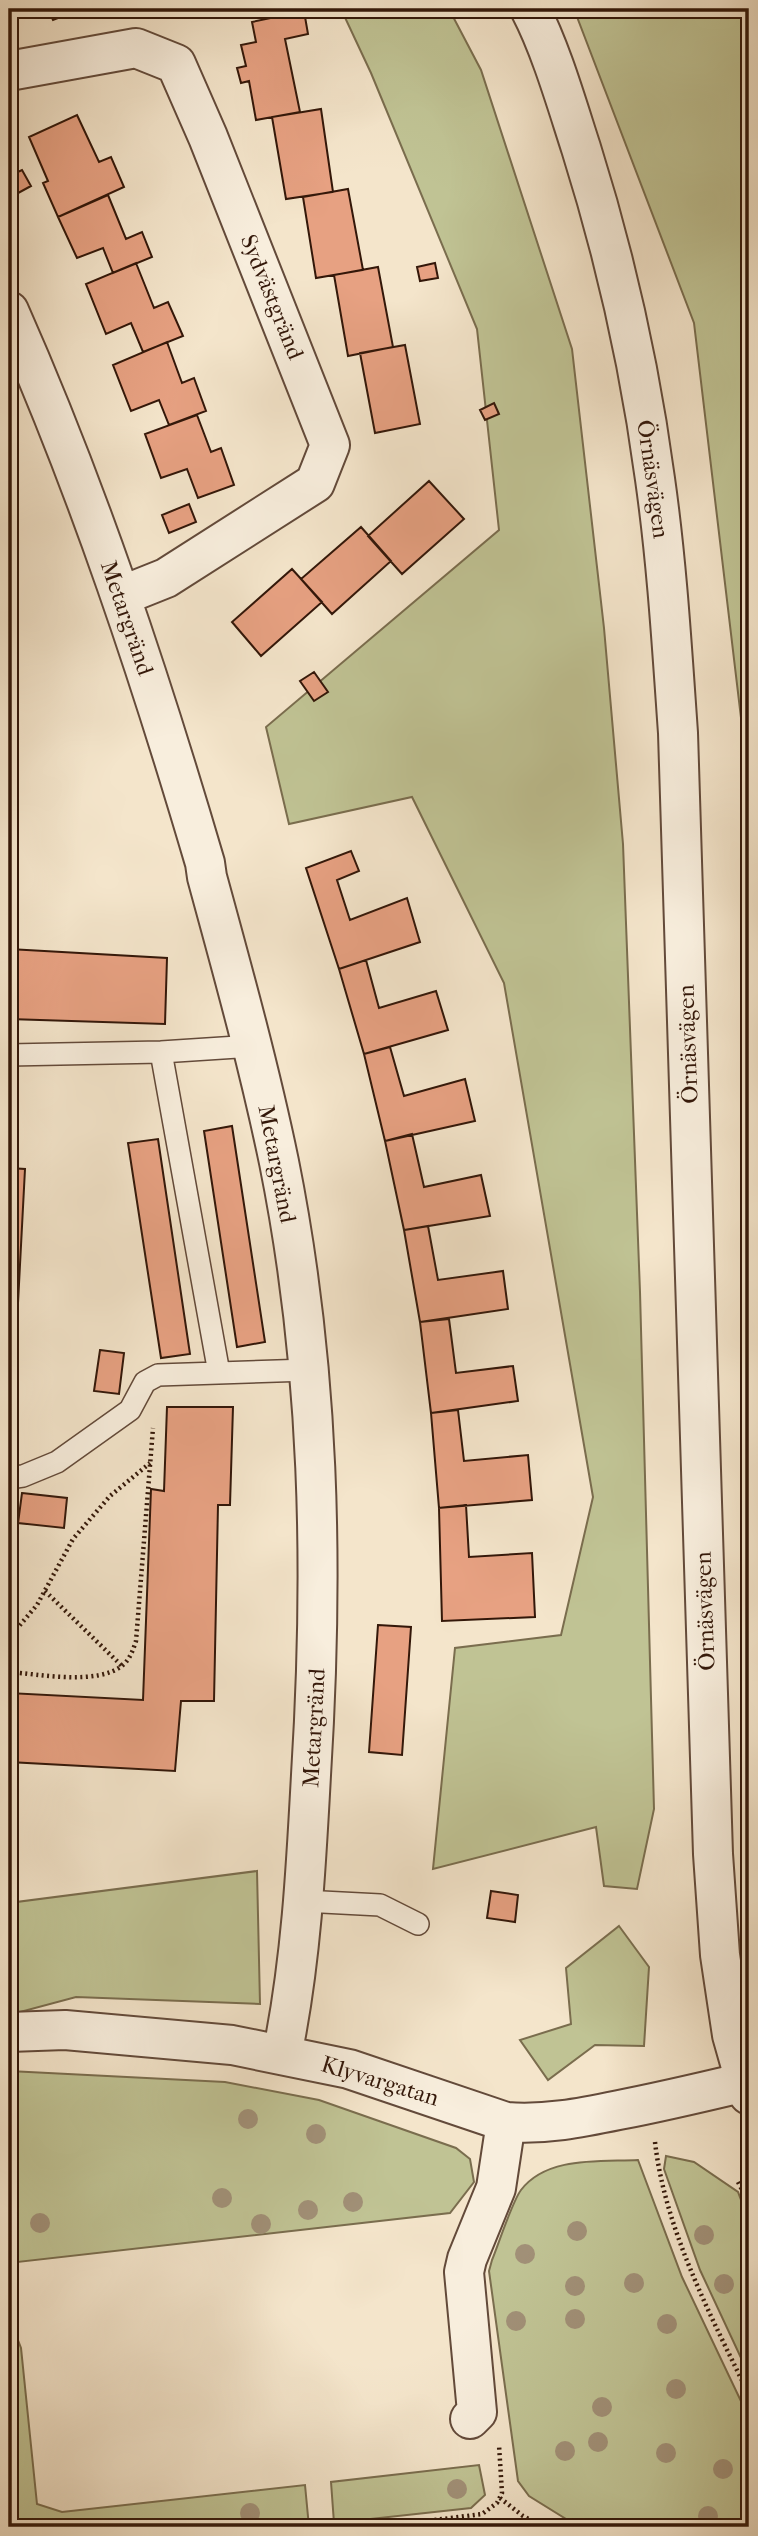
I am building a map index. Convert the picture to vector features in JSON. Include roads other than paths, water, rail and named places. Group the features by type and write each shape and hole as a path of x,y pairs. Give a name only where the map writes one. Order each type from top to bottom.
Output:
{"street":[{"name":"Örnäsvägen","path":"530,9 567,104 614,264 636,364 656,479 678,733 713,1854 720,1955 732,2035 747,2088"},
{"name":"Sydvästgränd","path":"9,71 136,48 176,64 208,137 330,445 315,483 166,578 121,596"},
{"name":"Metargränd","path":"9,311 33,366 121,596 177,768 253,1046 284,1190 309,1370 317,1496 319,1615 303,1902 293,1999 282,2055"},
{"name":"Klyvargatan","path":"9,2032 65,2030 232,2045 349,2069 506,2122 531,2124 747,2088"},
{"path":"470,2419 477,2412 464,2272 496,2188 506,2122"}],"lane":[{"path":"9,1055 162,1052 253,1046"},
{"path":"162,1052 219,1373"},
{"path":"9,1478 23,1476 68,1454 130,1410 145,1382 158,1375 309,1370"},
{"path":"303,1902 380,1905 418,1924"}]}
